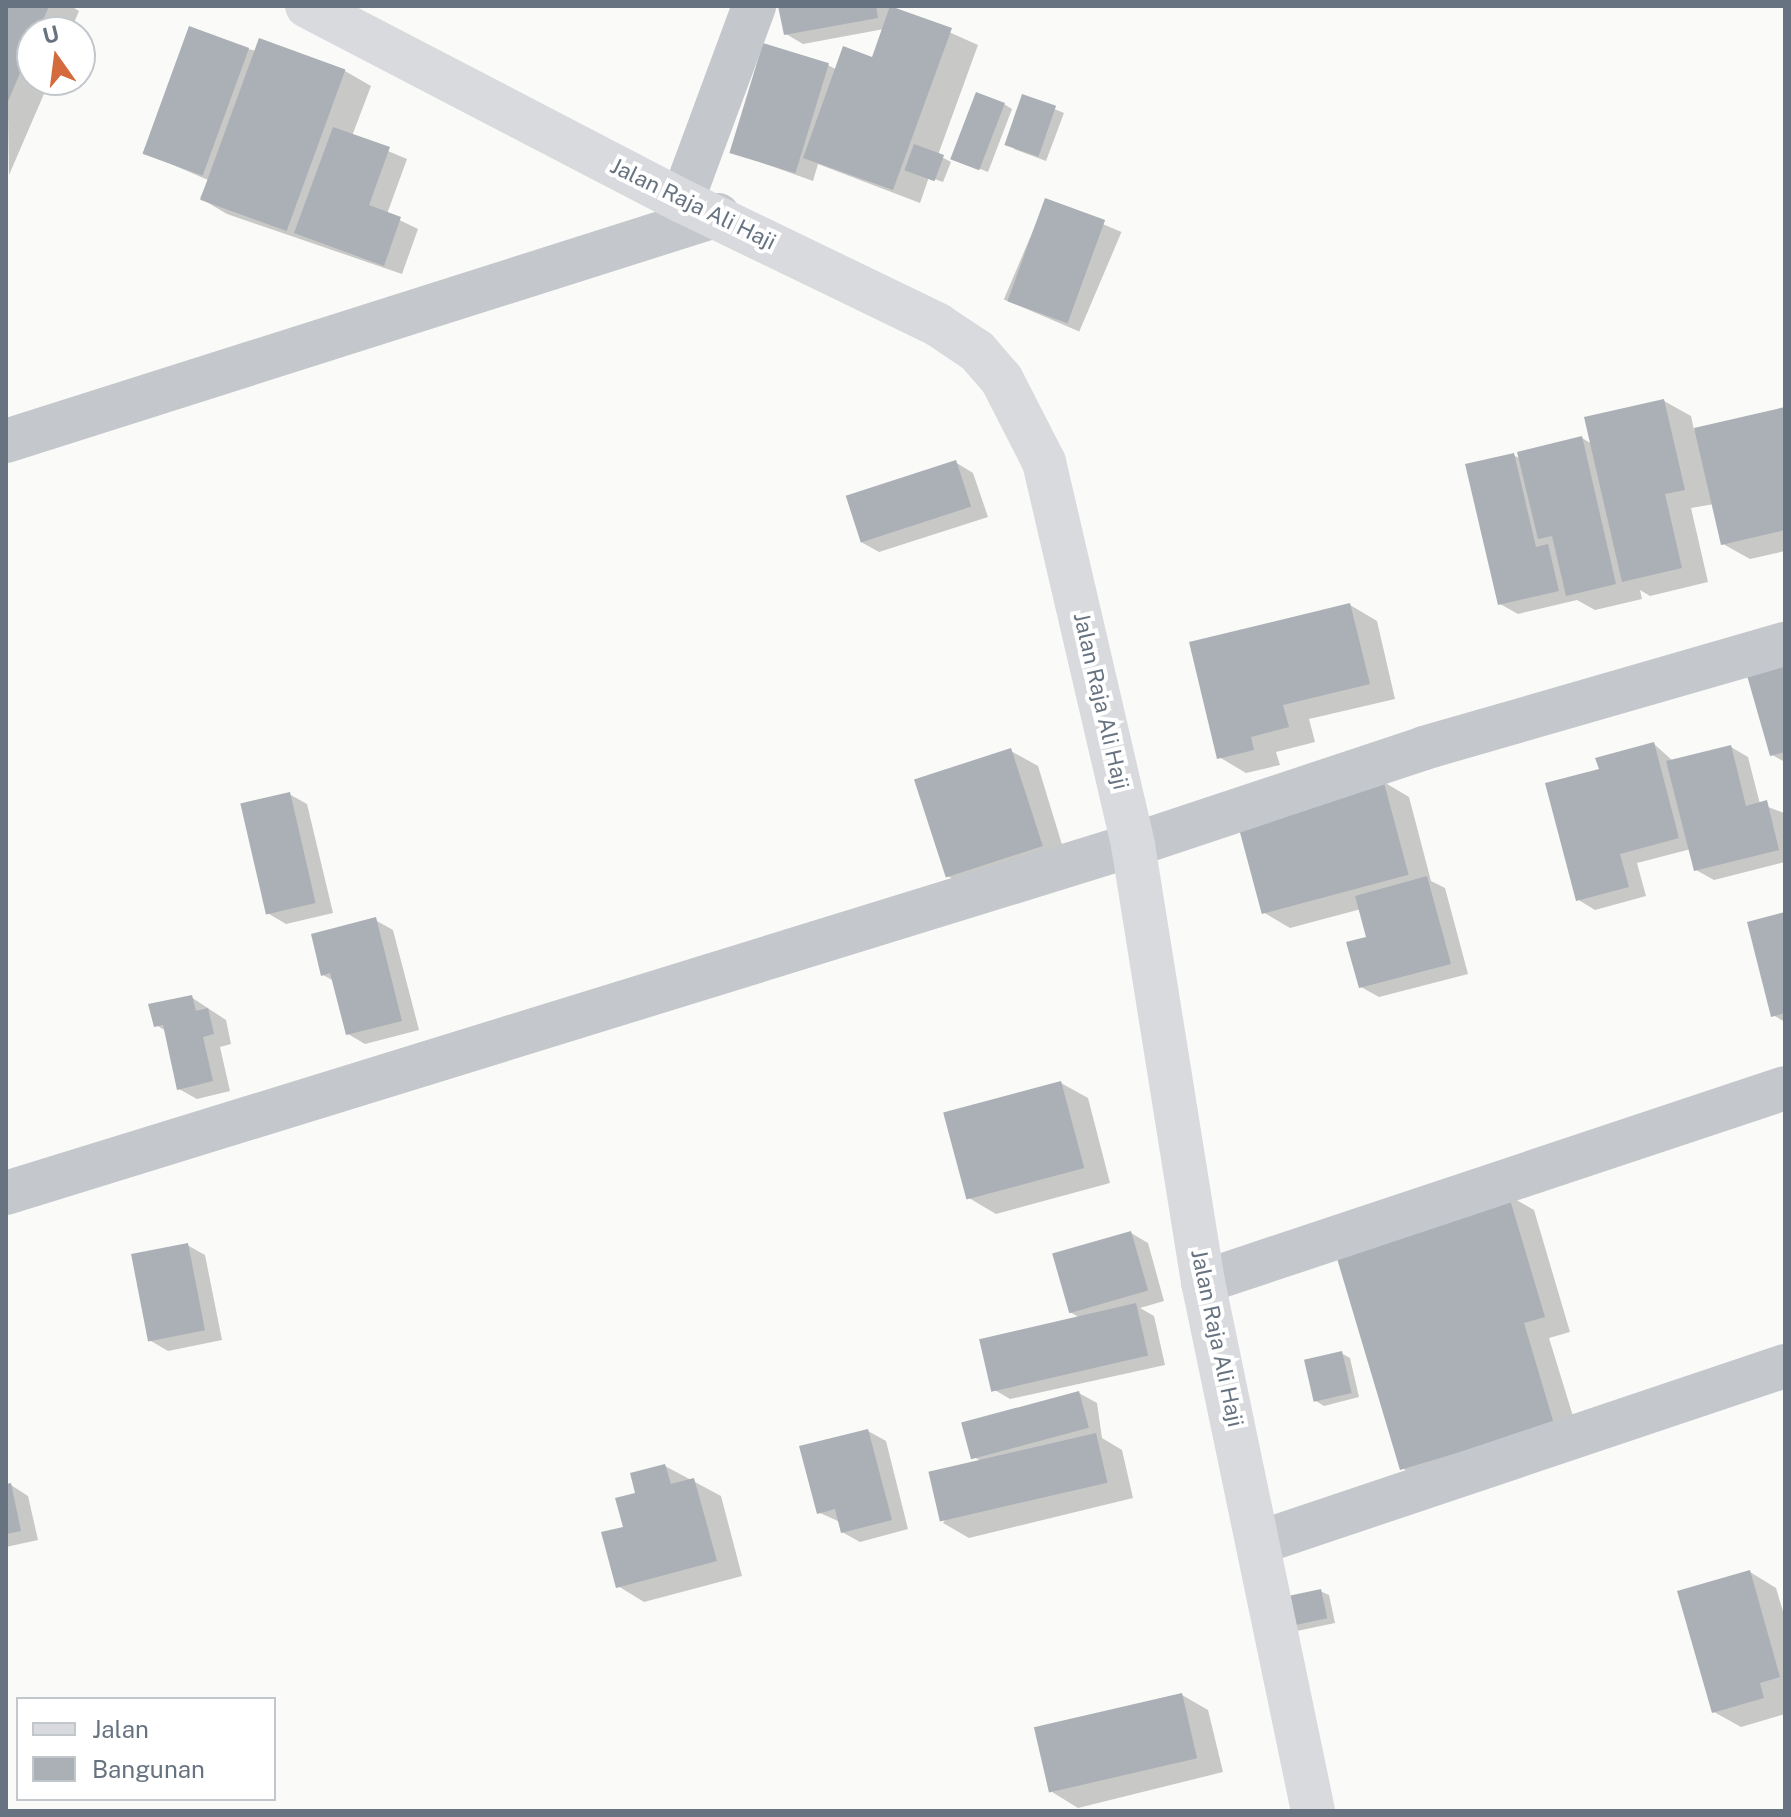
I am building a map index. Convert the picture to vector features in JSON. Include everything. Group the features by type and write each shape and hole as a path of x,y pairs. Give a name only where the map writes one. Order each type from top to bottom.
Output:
{"main road":[{"name":"Jalan Raja Ali Haji","path":"317,8 700,208 938,325 977,351 1002,380 1044,462 1133,845 1203,1282 1261,1542 1313,1811"}],"street":[{"path":"6,441 700,208 754,6"},
{"path":"6,1193 1133,845 1424,748 1785,644"},
{"path":"1203,1282 1785,1088"},
{"path":"1261,1542 1785,1366"}],"building":[{"path":"6,6 49,6 45,16 16,16 16,83 6,106"},
{"path":"778,6 876,6 878,18 784,35"},
{"path":"890,6 952,28 893,190 803,158 843,46 872,57"},
{"path":"189,26 249,48 203,176 142,154"},
{"path":"259,38 345,69 287,231 200,200"},
{"path":"763,43 829,63 795,173 729,153"},
{"path":"976,92 1005,103 979,170 950,159"},
{"path":"1022,94 1056,106 1038,157 1004,145"},
{"path":"333,127 390,147 369,205 401,217 384,266 294,233"},
{"path":"914,144 944,155 934,181 904,170"},
{"path":"1045,198 1105,220 1068,323 1007,301"},
{"path":"1664,399 1685,490 1665,494 1682,568 1622,582 1584,417"},
{"path":"1785,407 1785,530 1721,545 1694,428"},
{"path":"1582,436 1616,584 1566,596 1552,536 1538,539 1517,452"},
{"path":"1514,453 1536,547 1548,544 1559,591 1498,605 1465,464"},
{"path":"956,460 971,507 861,542 846,496"},
{"path":"1350,603 1370,684 1283,705 1289,727 1251,737 1254,750 1217,759 1189,642"},
{"path":"1785,661 1785,752 1770,756 1746,672"},
{"path":"1654,742 1679,838 1620,854 1629,887 1576,901 1545,783 1599,769 1595,758"},
{"path":"1731,745 1746,806 1767,800 1779,850 1694,871 1666,761"},
{"path":"1011,748 1043,846 946,877 914,780"},
{"path":"1383,779 1409,875 1262,914 1236,818"},
{"path":"290,792 316,903 266,915 240,803"},
{"path":"1427,876 1451,964 1359,988 1346,942 1366,937 1355,896"},
{"path":"1785,912 1785,1013 1771,1017 1747,922"},
{"path":"376,917 402,1021 346,1035 330,973 321,976 311,934"},
{"path":"192,995 196,1011 208,1008 214,1034 203,1037 213,1081 177,1090 163,1025 154,1027 148,1004"},
{"path":"1061,1081 1084,1168 966,1200 943,1113"},
{"path":"1508,1193 1545,1317 1524,1323 1554,1424 1400,1470 1333,1245"},
{"path":"1131,1231 1148,1291 1069,1313 1052,1254"},
{"path":"188,1243 205,1330 148,1341 131,1254"},
{"path":"1136,1303 1148,1356 991,1392 979,1339"},
{"path":"1342,1351 1352,1393 1314,1402 1304,1360"},
{"path":"1079,1391 1089,1428 971,1459 961,1423"},
{"path":"868,1429 892,1520 841,1533 835,1509 817,1514 799,1446"},
{"path":"1096,1433 1107,1483 940,1521 928,1472"},
{"path":"665,1464 671,1484 694,1478 717,1561 616,1588 601,1532 623,1527 615,1498 635,1493 630,1473"},
{"path":"11,1483 21,1531 6,1534 6,1484"},
{"path":"1750,1570 1780,1677 1760,1683 1764,1698 1712,1713 1677,1591"},
{"path":"1321,1589 1327,1618 1287,1627 1281,1598"},
{"path":"1182,1693 1197,1758 1049,1792 1034,1727"}]}
